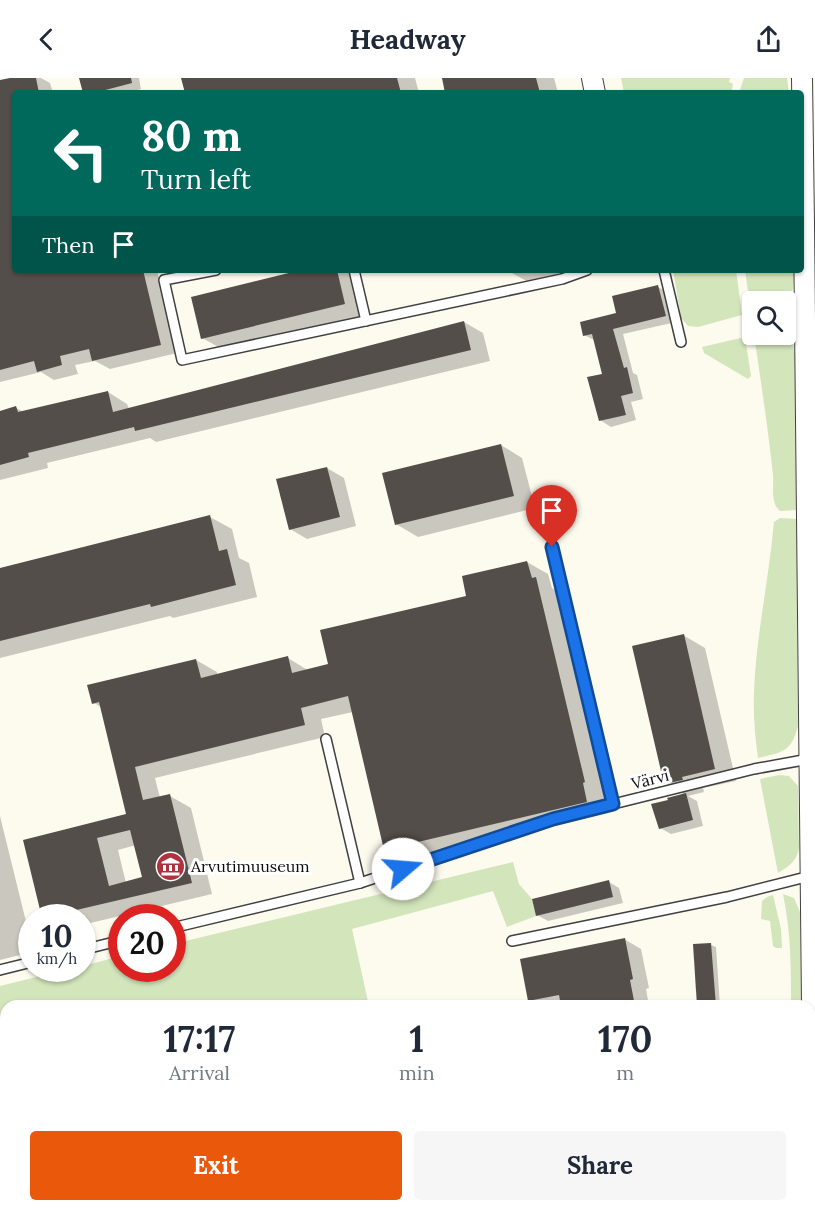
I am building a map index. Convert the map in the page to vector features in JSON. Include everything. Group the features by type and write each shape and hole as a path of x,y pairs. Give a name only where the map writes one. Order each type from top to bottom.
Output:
{"street":[{"path":"804,239 810,332 809,759 812,1000"}],"lane":[{"path":"200,273 164,280 182,360 562,279 579,273"},
{"path":"355,273 366,321"},
{"path":"665,273 681,342"},
{"path":"552,547 613,804"},
{"path":"326,739 360,883"},
{"name":"Värvi","path":"186,925 360,883 553,819 754,769 809,759"},
{"path":"512,941 727,897 810,876"},
{"path":"0,970 18,966"}],"green space":[{"path":"621,78 730,78 729,82 733,84 732,90 623,90"},
{"path":"744,78 787,78 789,90 740,90"},
{"path":"674,273 736,273 742,315 698,327 688,326 681,318"},
{"path":"745,273 795,273 791,291 748,291"},
{"path":"742,338 742,345 746,345 751,376 748,379 704,353 702,347"},
{"path":"755,345 793,345 796,367 797,510 780,511 775,504"},
{"path":"780,518 797,519 798,726 792,742 784,750 758,758 754,717 755,672 774,522"},
{"path":"779,775 789,776 798,786 799,848 794,860 778,873 760,779"},
{"path":"513,862 519,884 532,899 536,916 507,927 493,891 352,929 368,1000 0,1000 0,986 18,982 96,982 96,963 108,959 108,982 186,982 186,941"},
{"path":"783,894 794,898 800,912 801,1000 791,1000 791,963"},
{"path":"773,895 781,929 782,948 773,946 770,921 761,919 762,901"}],"building":[{"path":"36,78 38,90 12,90 12,273 144,273 161,345 92,361 89,349 60,356 62,365 37,372 34,361 0,370 0,80"},
{"path":"79,78 131,78 132,83 105,90 82,90"},
{"path":"181,78 397,78 400,90 184,90"},
{"path":"442,78 536,78 539,90 444,90"},
{"path":"289,273 338,273 345,304 201,339 191,297"},
{"path":"658,285 666,316 613,329 624,368 627,367 633,393 621,396 626,415 599,421 587,377 602,374 592,334 583,336 580,322 616,313 612,296"},
{"path":"464,321 471,350 135,431 134,427 28,453 29,457 0,465 0,411 16,406 18,412 108,391 113,412"},
{"path":"501,444 514,496 395,525 382,473"},
{"path":"327,467 340,517 289,530 276,479"},
{"path":"210,515 219,551 227,549 236,585 0,641 0,568"},
{"path":"527,561 532,578 536,577 585,782 583,783 587,802 384,850 348,696 301,708 305,725 135,767 143,800 170,794 192,883 96,905 39,904 23,840 126,814 99,702 92,704 87,685 196,659 201,678 288,656 292,673 328,664 320,630 466,596 462,576","holes":["130,830 142,877 109,886 97,838"]},
{"path":"684,634 715,769 664,784 632,646"},
{"path":"686,793 693,820 659,829 651,804"},
{"path":"609,880 613,897 536,916 532,899"},
{"path":"625,938 633,979 630,980 634,1000 560,1000 559,995 528,1000 520,959"},
{"path":"711,943 716,1000 697,1000 693,944"}],"place":[{"name":"Arvutimuuseum","path":"170,866"}],"route":[{"path":"403,869 553,819 613,804 552,547"}]}
